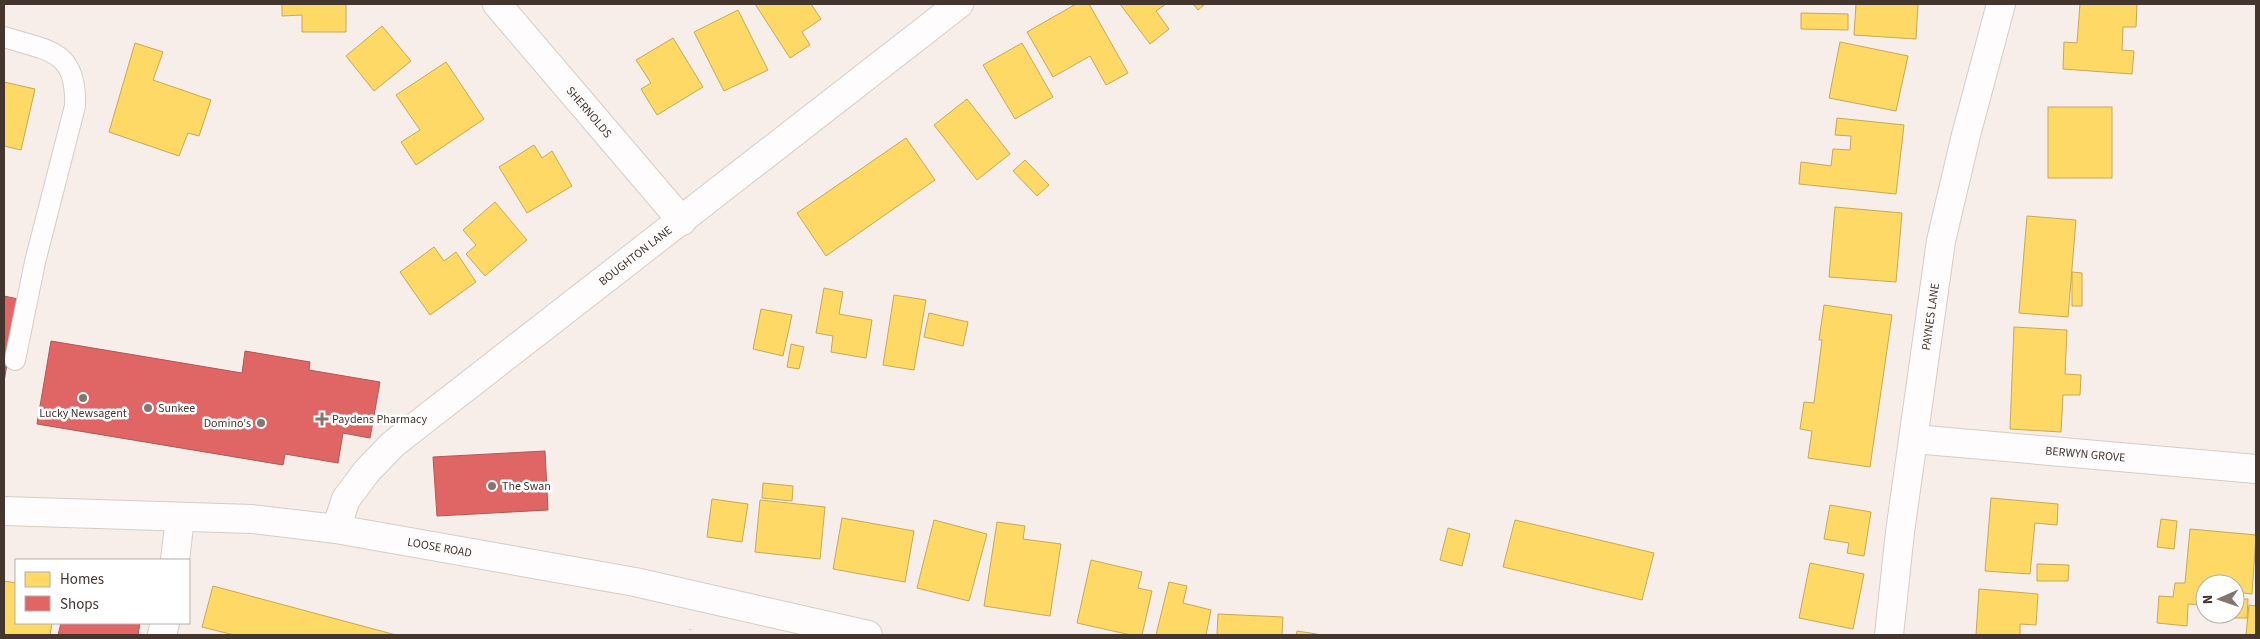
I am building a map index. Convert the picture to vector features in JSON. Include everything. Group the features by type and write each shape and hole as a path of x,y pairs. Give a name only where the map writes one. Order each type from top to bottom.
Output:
{"main road":[{"name":"SHERNOLDS","path":"497,4 682,221"},
{"name":"BOUGHTON LANE","path":"336,529 346,499 367,471 393,444 959,4"},
{"name":"PAYNES LANE","path":"1889,635 1900,532 1940,241 2001,4"},
{"name":"BERWYN GROVE","path":"1914,438 2256,469"},
{"name":"LOOSE ROAD","path":"4,511 252,519 336,529 635,582 868,635"},
{"path":"175,559 180,518"}],"lane":[{"path":"4,37 55,53 68,65 76,86 75,106 35,262 15,360"}],"building: Homes":[{"path":"282,4 346,4 346,32 302,32 302,15 282,16"},
{"path":"755,4 811,4 821,19 802,32 810,45 790,58"},
{"path":"1076,4 1089,4 1128,73 1106,85 1090,56 1053,77 1027,32"},
{"path":"1120,4 1166,4 1156,11 1169,29 1150,44"},
{"path":"1193,4 1205,4 1198,10"},
{"path":"1856,4 1918,4 1916,39 1854,35"},
{"path":"2080,4 2137,4 2136,27 2123,27 2122,50 2134,51 2132,74 2063,69 2064,42 2077,43"},
{"path":"738,10 768,70 724,91 694,32"},
{"path":"1801,13 1848,14 1848,30 1801,29"},
{"path":"382,26 411,61 374,91 346,56"},
{"path":"673,38 703,87 657,115 641,89 651,83 636,60"},
{"path":"1840,42 1908,56 1896,111 1829,98"},
{"path":"135,43 163,52 153,80 211,100 199,136 188,133 179,156 109,132"},
{"path":"1022,43 1053,97 1015,119 983,65"},
{"path":"446,62 484,119 416,165 401,142 420,130 396,95"},
{"path":"4,82 35,89 21,150 4,146"},
{"path":"967,99 1010,154 977,180 934,125"},
{"path":"2048,107 2112,107 2112,178 2048,178"},
{"path":"1837,118 1904,125 1896,194 1799,184 1801,162 1831,166 1833,149 1850,150 1851,136 1835,135"},
{"path":"906,138 935,180 826,256 797,213"},
{"path":"534,145 542,158 552,151 572,186 527,213 499,167"},
{"path":"1025,160 1049,185 1037,196 1013,171"},
{"path":"495,202 527,240 485,276 466,254 476,245 463,230"},
{"path":"1835,207 1902,213 1896,282 1829,277"},
{"path":"2027,216 2076,220 2068,317 2019,313"},
{"path":"434,247 444,261 456,252 476,282 430,315 400,272"},
{"path":"2072,272 2082,273 2082,306 2072,306"},
{"path":"824,288 843,292 839,314 872,320 866,358 831,352 833,336 816,333"},
{"path":"894,295 926,300 914,370 883,365"},
{"path":"1824,305 1892,315 1870,467 1808,458 1812,431 1800,429 1804,402 1814,403 1822,340 1819,340"},
{"path":"761,309 792,315 783,356 753,349"},
{"path":"929,313 968,322 963,346 924,337"},
{"path":"2014,327 2067,330 2065,374 2081,375 2080,395 2063,395 2061,432 2010,429"},
{"path":"791,344 804,347 799,369 787,367"},
{"path":"763,483 793,486 792,501 762,498"},
{"path":"1991,498 2058,504 2057,525 2035,523 2030,574 1985,571"},
{"path":"712,499 748,504 742,542 707,537"},
{"path":"760,500 825,507 820,559 755,552"},
{"path":"1830,505 1871,512 1864,556 1847,553 1849,543 1824,539"},
{"path":"842,518 914,531 905,582 833,569"},
{"path":"2161,519 2177,521 2174,549 2157,547"},
{"path":"934,520 987,534 969,601 917,588"},
{"path":"1515,520 1654,553 1642,600 1503,567"},
{"path":"997,522 1025,526 1023,539 1061,544 1050,616 984,606"},
{"path":"1448,528 1470,534 1462,566 1440,560"},
{"path":"2190,529 2256,535 2252,594 2245,593 2245,574 2195,574 2195,604 2188,604 2187,626 2157,623 2159,596 2173,597 2175,583 2185,583"},
{"path":"1091,560 1142,572 1138,588 1152,591 1142,635 1131,635 1077,623"},
{"path":"1810,563 1864,574 1853,629 1799,618"},
{"path":"2037,564 2069,565 2068,581 2037,581"},
{"path":"4,581 15,583 15,624 52,624 50,635 4,635"},
{"path":"1169,582 1187,586 1183,603 1211,610 1206,635 1156,635"},
{"path":"213,586 396,635 234,635 202,627"},
{"path":"1979,589 2038,594 2036,625 2020,624 2020,635 1976,635"},
{"path":"2245,599 2248,599 2247,618 2245,618"},
{"path":"2249,605 2256,606 2256,635 2246,635"},
{"path":"1218,614 1283,617 1282,635 1217,635"},
{"path":"1297,631 1323,635 1296,635"}],"building: Shops":[{"path":"4,296 18,299 4,382"},
{"path":"51,341 242,373 245,351 310,362 309,370 380,382 370,438 343,433 338,463 285,454 283,465 37,424"},
{"path":"545,451 548,510 437,516 433,457"},
{"path":"61,624 140,624 138,635 58,635"}],"place":[{"name":"Lucky Newsagent","path":"83,398"},
{"name":"Sunkee","path":"148,408"},
{"name":"Paydens Pharmacy","path":"322,419"},
{"name":"Domino's","path":"261,423"},
{"name":"The Swan","path":"492,486"}]}
